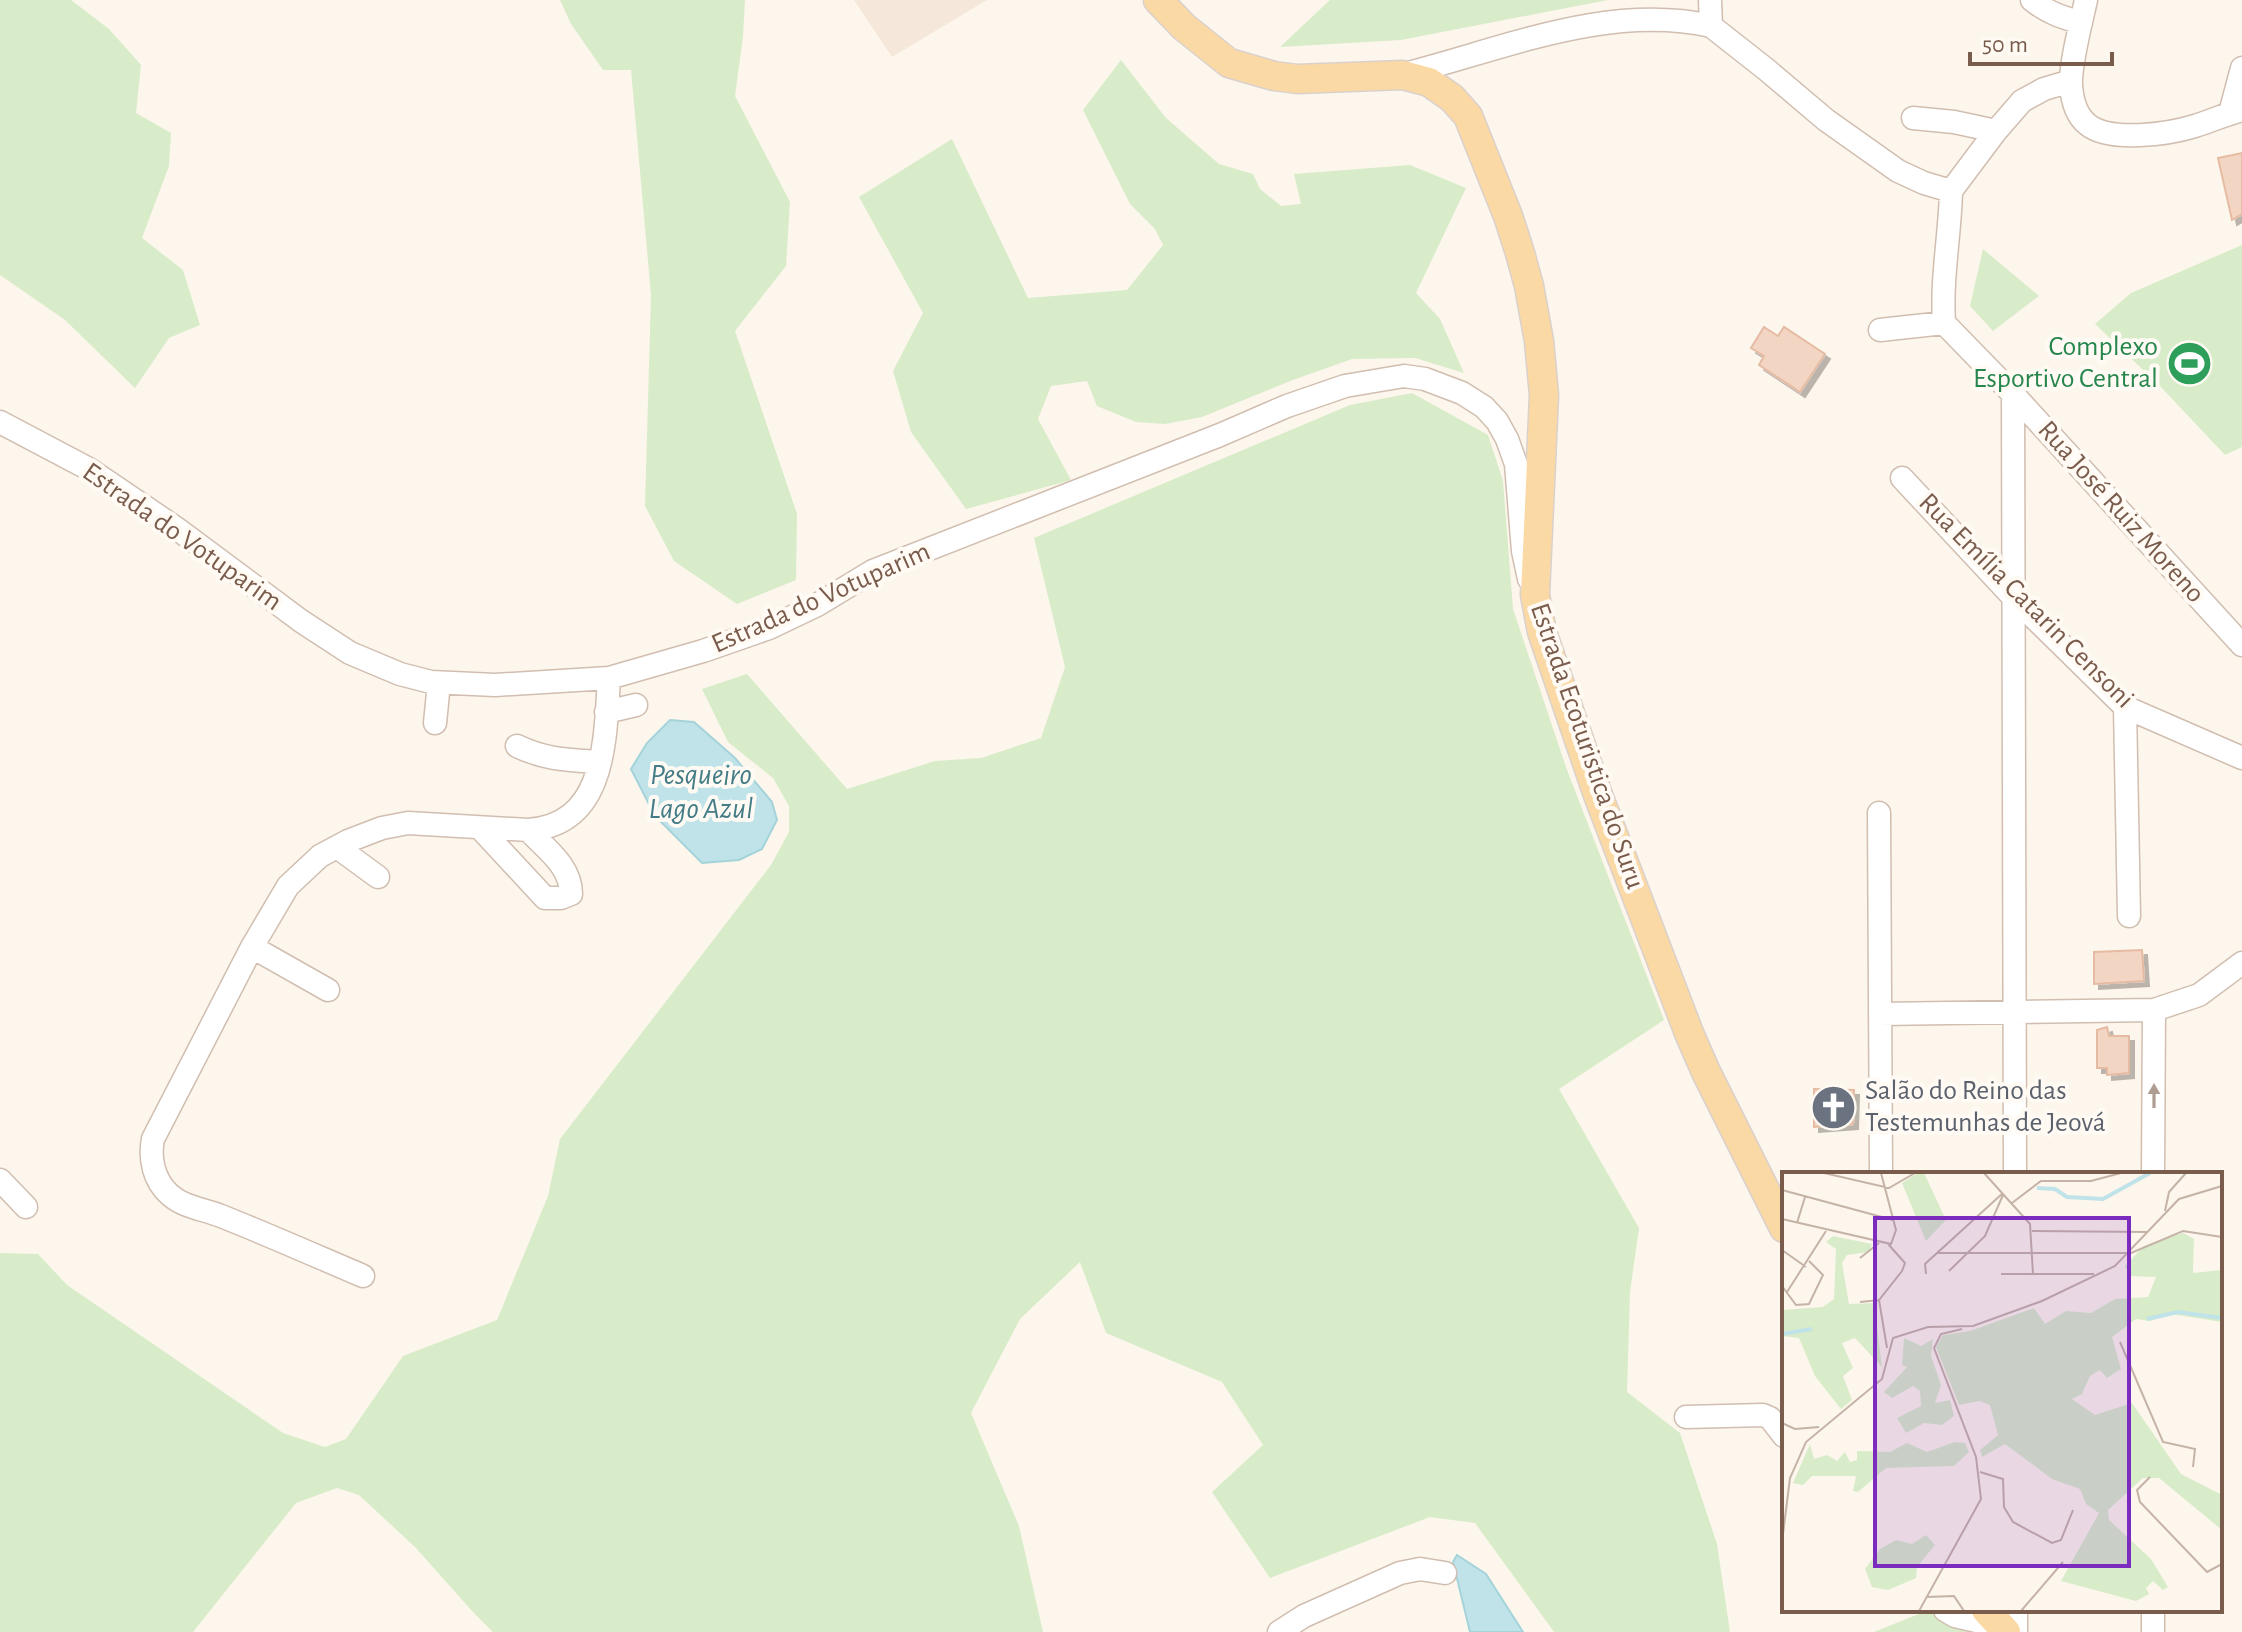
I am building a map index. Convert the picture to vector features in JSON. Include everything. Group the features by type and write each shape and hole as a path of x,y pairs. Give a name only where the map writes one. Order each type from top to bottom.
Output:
{"main road":[{"name":"Estrada Ecoturistica do Suru","path":"1158,0 1184,27 1229,63 1297,79 1403,75 1429,82 1452,98 1468,116 1508,216 1529,286 1539,341 1544,395 1535,595 1542,632 1598,795 1689,1033 1782,1224"}],"street":[{"path":"1710,0 1711,26"},
{"path":"2032,0 2056,16 2081,23"},
{"path":"2086,0 2071,81 2073,101 2088,125 2109,134 2163,133 2193,127 2236,112 2242,68"},
{"path":"1403,75 1565,29 1656,21 1711,26 1826,120 1898,171 1951,191"},
{"path":"1880,330 1944,323 1943,290 1951,191 2022,101 2044,89 2071,81"},
{"path":"1913,118 1996,131"},
{"name":"Rua José Ruiz Moreno","path":"1944,323 2013,394 2242,645"},
{"name":"Estrada do Votuparim","path":"0,422 89,469 350,653 400,674 439,683 495,685 609,678 703,651 769,628 817,605 873,571 1297,402 1345,386 1404,376 1425,379 1462,393 1484,407 1502,430 1516,464 1523,551 1535,595"},
{"path":"2013,394 2015,1172"},
{"name":"Rua Emília Catarin Censoni","path":"1902,478 2014,598 2125,707 2242,758"},
{"path":"363,1276 216,1214 189,1206 170,1194 156,1175 150,1154 153,1139 252,947 288,886 320,856 382,828 408,823 528,830 544,829 562,822 579,807 599,771 609,678"},
{"path":"435,723 439,683"},
{"path":"606,712 636,705"},
{"path":"2125,707 2129,916"},
{"path":"517,746 556,760 600,762"},
{"path":"1879,813 1881,1172"},
{"path":"480,828 545,898 561,898 571,894 567,871 528,830"},
{"path":"337,847 378,877"},
{"path":"252,947 328,990"},
{"path":"1880,1014 2154,1010 2199,995 2242,963"},
{"path":"2153,1172 2154,1010"},
{"path":"0,1180 26,1207"},
{"path":"1686,1417 1763,1415 1778,1425 1782,1432"},
{"path":"1279,1632 1304,1616 1400,1573 1420,1569 1445,1573"},
{"path":"1953,1612 2005,1622"}],"shaded area":[{"path":"854,0 987,0 892,57"}],"green space":[{"path":"0,0 71,0 109,29 141,65 136,113 171,133 169,166 142,238 183,270 200,325 169,338 135,388 65,320 0,275"},
{"path":"560,0 745,0 735,96 790,202 786,266 735,331 797,514 796,580 737,604 674,561 645,506 651,295 631,70 603,70 571,24"},
{"path":"1330,0 1608,0 1401,40 1280,47"},
{"path":"1121,60 1166,118 1219,164 1253,174 1260,189 1281,206 1301,204 1294,174 1410,165 1466,188 1416,293 1440,319 1464,373 1415,358 1352,359 1202,417 1165,424 1136,422 1097,406 1087,381 1051,386 1038,419 1071,480 966,509 911,432 893,371 923,313 859,197 952,139 1028,298 1127,290 1163,245 1155,229 1130,204 1083,110"},
{"name":"Complexo Esportivo Central","path":"2242,245 2242,447 2225,455 2160,386 2095,324 2131,293"},
{"path":"1983,249 2039,296 1993,331 1970,306"},
{"path":"1412,393 1488,435 1503,481 1513,609 1567,770 1664,1020 1559,1089 1639,1228 1630,1292 1627,1392 1680,1433 1717,1544 1730,1632 1554,1632 1475,1523 1430,1517 1270,1578 1212,1492 1263,1445 1222,1382 1106,1333 1080,1262 1020,1319 971,1413 1019,1526 1043,1632 493,1632 415,1547 359,1495 337,1488 296,1503 193,1632 0,1632 0,1253 38,1254 67,1285 283,1433 325,1447 346,1439 403,1356 497,1320 548,1196 560,1139 771,865 789,832 789,806 773,778 728,742 702,689 747,674 847,789 935,761 981,758 1041,738 1065,667 1034,538 1350,405"},
{"path":"1924,1612 1933,1612 1968,1632 1874,1632"}],"water":[{"name":"Pesqueiro Lago Azul","path":"670,720 694,722 735,758 772,802 777,820 762,849 739,860 702,863 655,816 631,769 647,743"},
{"path":"1457,1555 1486,1574 1523,1632 1470,1632 1453,1562"}],"building":[{"path":"2242,153 2242,214 2232,220 2218,158"},
{"path":"1764,327 1778,336 1784,327 1825,354 1800,392 1759,365 1764,356 1751,348"},
{"path":"2142,950 2144,981 2094,984 2094,952"},
{"path":"2107,1027 2109,1036 2129,1036 2129,1073 2107,1075 2107,1068 2097,1068 2097,1030"},
{"name":"Salão do Reino das Testemunhas de Jeová","path":"1814,1089 1854,1090 1853,1124 1814,1127"}],"place":[{"name":"Complexo Esportivo Central","path":"2189,363"},
{"name":"Salão do Reino das Testemunhas de Jeová","path":"1834,1107"}]}
